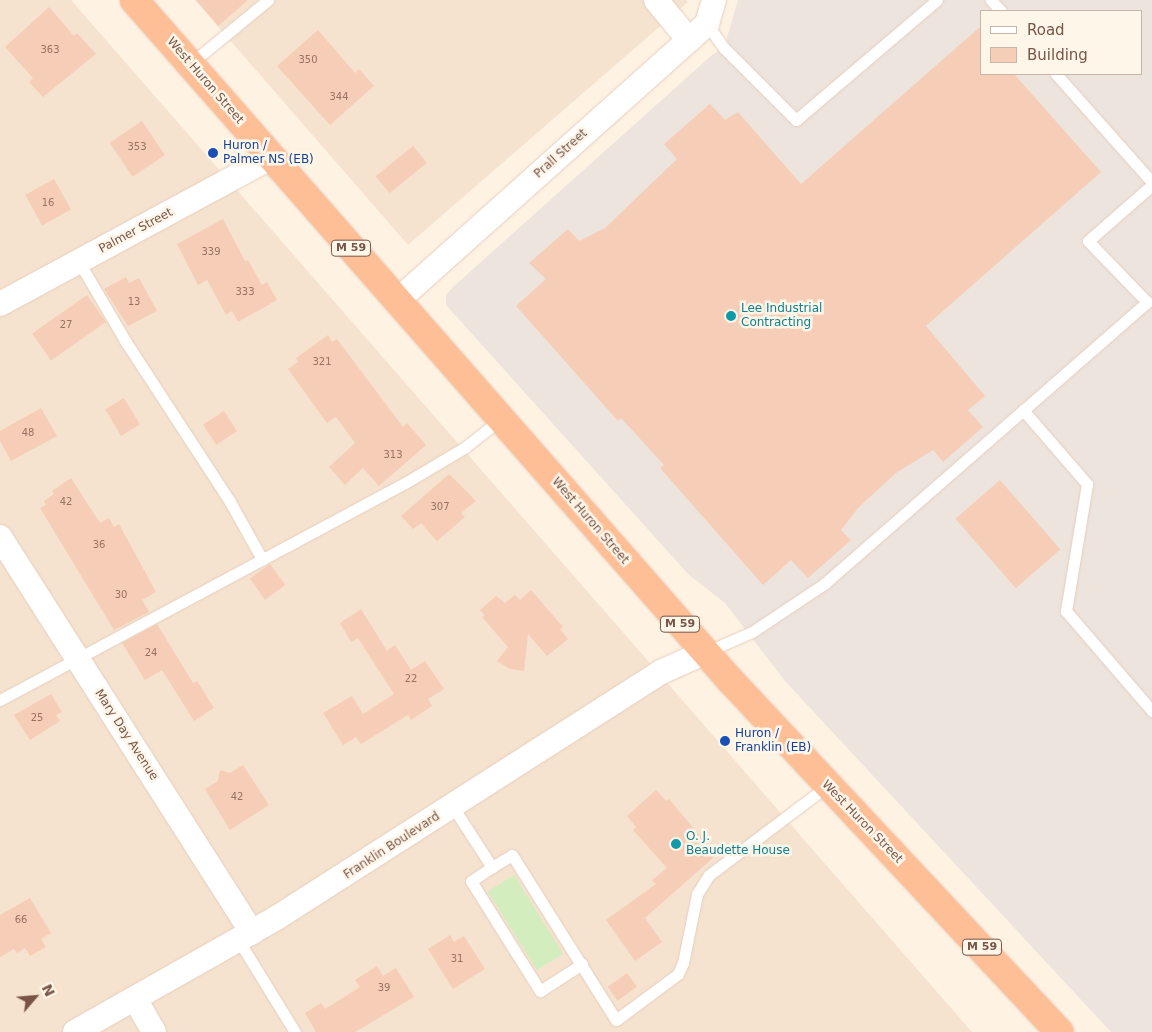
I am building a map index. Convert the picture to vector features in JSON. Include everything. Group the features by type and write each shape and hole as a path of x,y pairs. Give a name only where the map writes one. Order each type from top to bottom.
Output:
{"highway":[{"name":"West Huron Street","path":"134,0 706,652 827,786 954,917 1059,1032"}],"street":[{"path":"656,0 689,40"},
{"path":"707,24 714,0"},
{"name":"Prall Street","path":"397,301 707,24"},
{"name":"Palmer Street","path":"0,304 272,157"},
{"name":"Mary Day Avenue","path":"0,537 78,660 246,937"},
{"name":"Franklin Boulevard","path":"75,1032 246,937 453,807 661,672 706,652"},
{"path":"135,1000 154,1032"}],"lane":[{"path":"190,64 268,0"},
{"path":"707,24 724,48 796,120 937,0"},
{"path":"991,0 1000,10"},
{"path":"706,652 752,632 824,584 1147,302 1088,241 1152,184 1057,75"},
{"path":"79,262 126,342 229,500 262,560"},
{"path":"1023,410 1087,484 1066,611 1152,711"},
{"path":"0,700 78,660 464,448 501,419"},
{"path":"582,964 540,991 471,881 512,855 582,964 616,1020 666,986 683,963 697,894 709,875 827,786"},
{"path":"453,807 492,867"},
{"path":"246,937 296,1032"}],"shaded area":[{"path":"0,0 71,0 972,1032 0,1032"},
{"path":"195,0 686,0 688,2 408,245"},
{"path":"738,0 1152,0 1152,1032 1111,1032 785,681 725,603 689,575 446,305 446,295 452,288 712,55 724,48"}],"green space":[{"path":"514,875 563,954 537,970 488,891"}],"building":[{"path":"196,0 248,0 218,26"},
{"path":"49,7 74,36 77,33 96,54 43,97 29,82 33,78 5,47"},
{"name":"Lee Industrial Contracting","path":"980,27 980,75 1015,75 1101,172 926,326 985,396 968,410 983,427 943,462 933,450 896,473 858,508 841,530 851,540 808,578 791,560 763,585 660,468 664,465 621,418 618,421 516,306 546,279 529,263 568,229 579,241 605,228 677,159 664,144 710,104 725,120 738,112 801,184"},
{"path":"318,30 355,73 359,69 374,86 330,125 277,66"},
{"path":"142,121 165,155 133,177 110,143"},
{"path":"413,146 427,163 390,193 376,176"},
{"path":"54,179 71,210 42,226 25,195"},
{"path":"223,219 245,261 248,260 262,285 267,282 277,300 238,322 232,311 226,315 207,280 198,285 177,244"},
{"path":"126,277 129,283 139,278 157,311 128,326 104,289"},
{"path":"87,295 106,322 51,360 32,333"},
{"path":"328,335 332,342 337,339 403,427 407,423 426,445 379,486 363,468 345,485 329,467 355,443 336,417 327,423 288,369 298,362 296,358"},
{"path":"124,398 140,425 121,436 105,409"},
{"path":"41,408 57,436 11,461 0,441 0,431"},
{"path":"224,411 237,431 216,445 203,425"},
{"path":"449,474 476,501 461,513 465,517 437,541 421,523 413,529 401,516"},
{"path":"71,478 100,523 109,518 114,527 119,524 156,592 142,600 149,612 114,630 40,508 46,505 44,501 54,494 52,491"},
{"path":"1000,480 1060,549 1016,588 955,519"},
{"path":"270,564 285,585 265,600 250,579"},
{"path":"531,590 563,627 560,629 568,639 547,656 528,634 524,671 510,669 497,661 508,647 482,617 485,615 480,610 496,596 505,603 515,595 520,600"},
{"path":"361,609 387,651 395,645 411,670 425,661 444,689 428,699 432,706 411,720 408,715 361,744 356,737 343,745 323,713 352,696 363,714 394,694 358,638 351,642 340,623"},
{"path":"157,624 193,683 197,681 214,708 194,721 162,670 145,680 122,643"},
{"path":"51,694 62,712 56,715 60,721 30,740 14,715"},
{"path":"243,765 269,805 230,830 205,789 218,781 220,770 230,773"},
{"name":"O. J. Beaudette House","path":"656,790 666,801 669,799 706,843 704,845 714,857 645,918 662,942 635,961 606,920 656,884 652,880 667,868 633,830 636,827 627,816"},
{"path":"30,898 51,933 41,939 46,947 30,956 25,948 17,953 14,949 0,957 0,915"},
{"path":"450,935 454,942 464,936 485,969 453,989 428,949"},
{"path":"377,966 383,976 396,968 414,997 355,1032 316,1032 305,1013 321,1003 325,1009 360,987 355,980"},
{"path":"627,973 637,987 618,1001 608,987"}],"place":[{"name":"Huron / Palmer NS (EB)","path":"213,153"},
{"name":"Lee Industrial Contracting","path":"731,316"},
{"name":"Huron / Franklin (EB)","path":"725,741"},
{"name":"O. J. Beaudette House","path":"676,844"}]}
